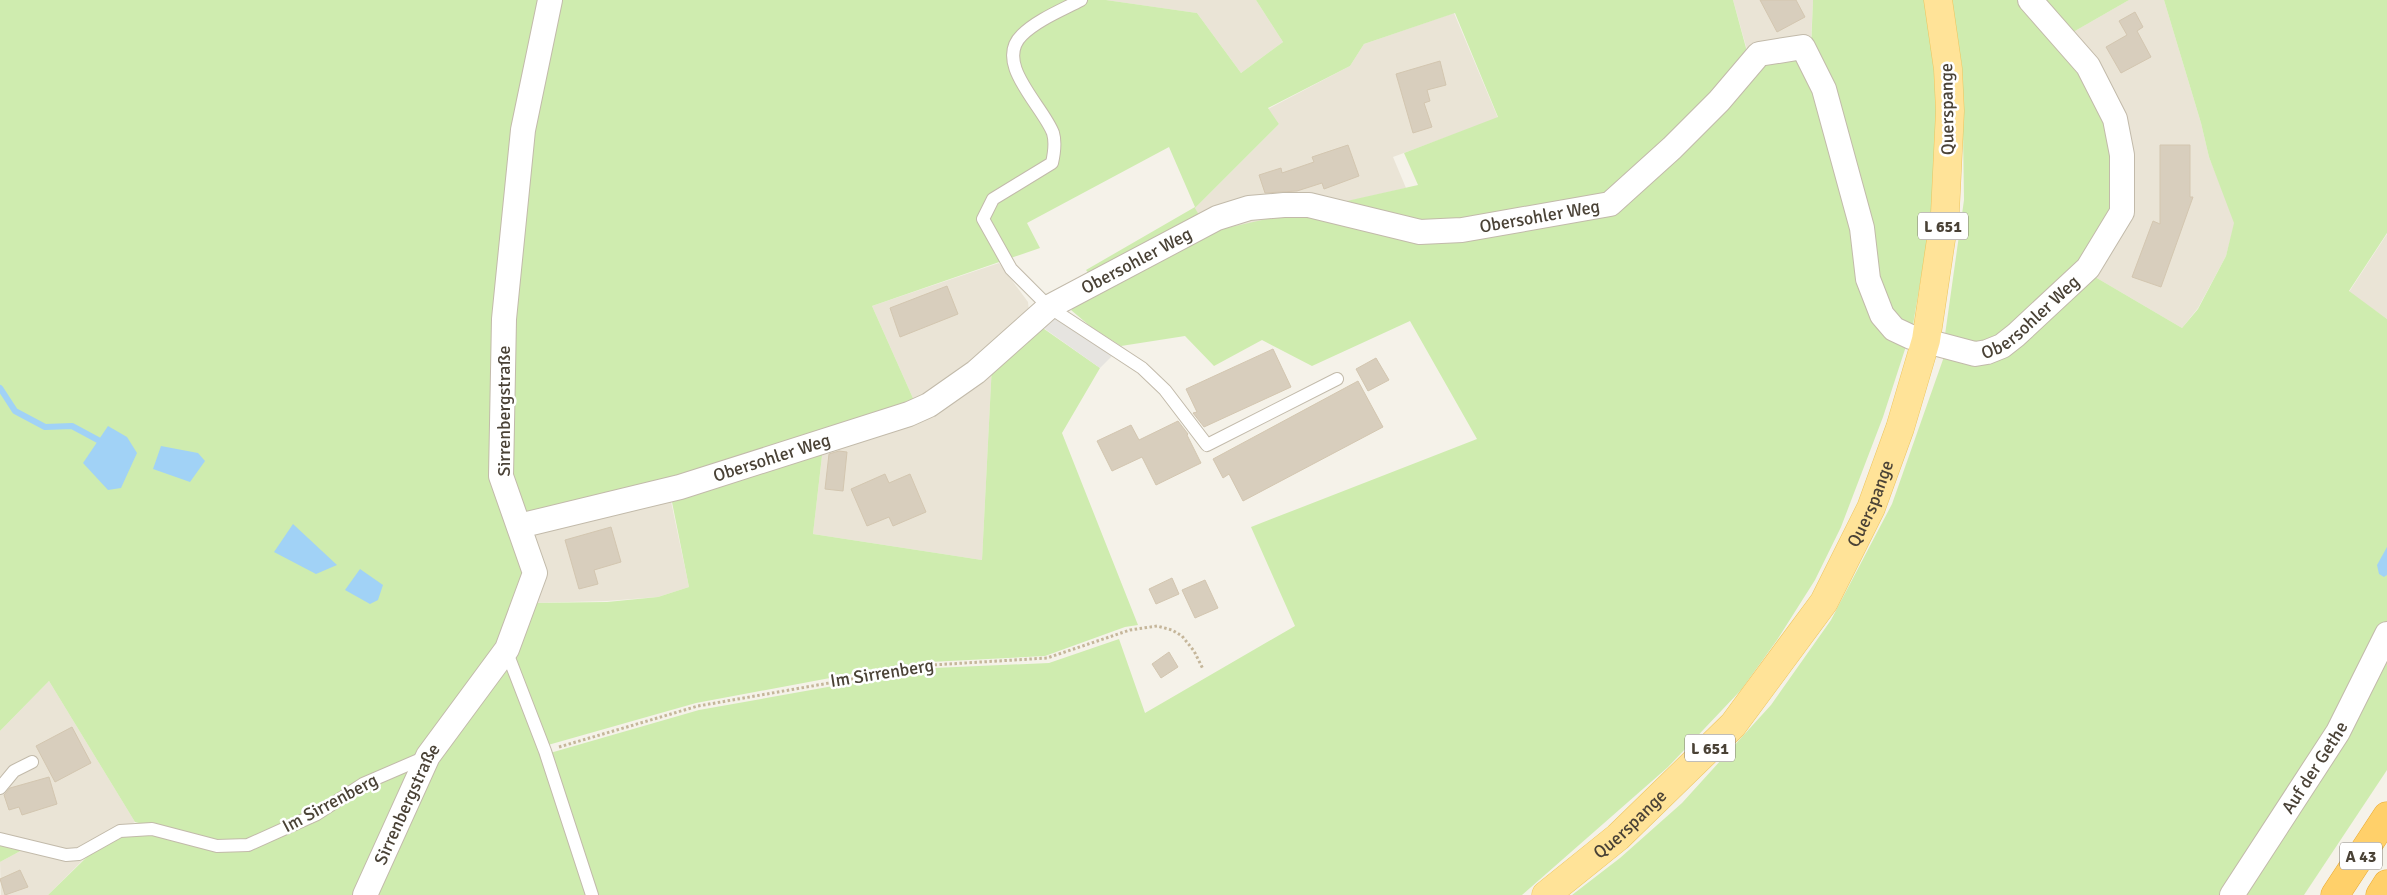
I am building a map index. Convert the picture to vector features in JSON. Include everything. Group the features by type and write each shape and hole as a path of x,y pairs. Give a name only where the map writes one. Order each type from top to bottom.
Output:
{"highway":[{"name":"A 43","path":"2335,895 2387,816"},
{"name":"A 43","path":"2380,895 2387,884"}],"main road":[{"name":"Querspange","path":"1546,895 1618,837 1733,725 1824,602 1871,508 1900,428 1926,340 1945,213 1950,111 1948,69 1938,0"}],"street":[{"name":"Sirrenbergstraße","path":"365,895 428,756 506,650 535,573 500,476 504,319 523,130 550,0"},
{"name":"Obersohler Weg","path":"519,526 680,487 909,414 929,405 976,372 1049,307 1217,218 1249,208 1309,205 1420,232 1462,230 1610,204 1672,148 1719,101 1759,54 1803,47 1824,89 1862,228 1868,279 1882,315 1894,328 1911,336 1976,354 1991,351 2002,346 2043,312 2088,268 2122,212 2122,155 2115,119 2088,66 2030,0"},
{"name":"Auf der Gethe","path":"2232,895 2338,732 2387,634"}],"lane":[{"path":"1081,0 1022,35 1014,48 1013,62 1053,134 1054,149 1052,163 993,198 983,219 1011,269 1049,307 1142,368 1165,390 1207,445 1338,379"},
{"path":"506,650 545,751 592,895"},
{"name":"Im Sirrenberg","path":"0,839 66,855 79,854 120,831 152,829 217,846 248,844 317,814 363,784 428,756"},
{"path":"0,788 14,770 32,762"}],"path":[{"name":"Im Sirrenberg","path":"545,751 698,706 932,664 1047,658 1130,630 1157,626 1172,630 1182,636 1194,651 1203,669"}],"shaded area":[{"path":"1106,0 1256,0 1283,42 1241,73 1197,13"},
{"path":"1733,0 1813,0 1811,42 1747,50"},
{"path":"2129,0 2164,0 2201,123 2209,157 2235,222 2226,256 2198,308 2182,328 2090,274 2068,35"},
{"path":"1454,13 1498,118 1393,157 1406,188 1208,233 1195,208 1279,124 1268,109 1350,66 1364,44"},
{"path":"2387,234 2387,319 2349,292"},
{"path":"999,263 1028,302 1029,312 994,348 916,405 872,306"},
{"path":"1051,314 1114,354 1100,368 1038,324"},
{"path":"992,364 982,560 813,534 823,447"},
{"path":"669,492 689,587 658,597 607,601 530,603 523,528"},
{"path":"49,681 135,822 88,846 92,851 48,895 1,895 0,862 26,848 0,834 0,731"}],"green space":[{"path":"0,0 1106,0 1197,13 1241,73 1283,42 1256,0 1733,0 1749,59 1803,51 1820,91 1863,283 1908,340 1883,417 1841,527 1815,580 1777,640 1741,690 1668,767 1522,895 594,895 550,753 699,710 934,668 1049,663 1119,639 1145,713 1295,626 1251,527 1477,439 1410,321 1312,366 1262,340 1214,366 1185,336 1121,346 1091,327 1071,310 1098,285 1086,270 1195,207 1169,147 1027,223 1040,248 872,306 916,405 520,523 496,478 532,576 505,643 422,753 315,811 246,841 218,843 135,822 49,681 0,731","holes":["1455,13 1498,117 1404,153 1418,185 1209,232 1195,208 1279,124 1268,108 1350,66 1364,44"]},
{"path":"1813,0 1927,0 1940,71 1940,134 1934,199 1913,325 1896,321 1886,311 1811,49"},
{"path":"1950,0 2024,0 2083,68 2110,119 2118,212 2083,265 2043,304 1975,351 1944,342 1964,200 1962,66"},
{"path":"2035,0 2129,0 2068,35"},
{"path":"2164,0 2387,0 2387,233 2349,291 2387,319 2387,624 2333,730 2224,895 1572,895 1620,858 1682,803 1771,705 1831,620 1892,504 1946,351 1973,361 2090,274 2182,328 2198,309 2226,256 2234,223 2209,157 2201,123"},
{"path":"1037,324 1100,368 1062,433 1138,625 1125,627 1045,656 929,662 862,672 696,703 548,745 511,650 530,603 607,602 658,597 689,587 670,492 823,447 813,534 982,560 992,364"},
{"path":"2387,644 2387,770 2304,895 2237,895"},
{"path":"505,658 590,895 370,895 433,758"},
{"path":"421,760 358,895 48,895 93,851 127,833 146,832 251,849 365,787"},
{"path":"0,841 26,848 0,862"}],"water":[{"path":"108,426 127,437 137,453 121,488 108,490 83,463"},
{"path":"161,446 198,453 205,461 190,482 153,469"},
{"path":"293,524 337,565 316,574 274,552"},
{"path":"2387,547 2387,575 2384,577 2379,574 2377,565"},
{"path":"360,569 383,585 378,600 370,604 345,590"}],"building":[{"path":"1760,0 1796,0 1805,17 1777,32"},
{"path":"2135,12 2143,27 2137,31 2151,57 2121,73 2106,47 2127,35 2119,21"},
{"path":"1440,61 1446,85 1427,90 1430,101 1424,103 1432,127 1413,133 1396,74"},
{"path":"1348,145 1359,176 1324,189 1322,183 1297,191 1265,193 1259,175 1281,168 1282,173 1314,162 1312,157"},
{"path":"2160,145 2190,145 2190,197 2193,197 2161,287 2132,277 2153,221 2160,224"},
{"path":"947,286 958,314 900,337 890,308"},
{"path":"1273,349 1291,387 1204,427 1193,413 1197,412 1186,389"},
{"path":"1376,358 1389,380 1368,391 1356,369"},
{"path":"1358,381 1383,427 1243,501 1229,474 1223,478 1213,459"},
{"path":"1178,421 1188,434 1201,463 1156,485 1142,457 1112,471 1097,441 1131,425 1139,440"},
{"path":"839,451 847,452 843,491 825,489 829,454"},
{"path":"885,474 889,483 910,474 926,512 893,526 889,517 867,526 851,489"},
{"path":"611,527 621,562 594,570 598,584 579,589 565,540"},
{"path":"1172,578 1179,594 1156,604 1149,589"},
{"path":"1205,580 1218,608 1195,618 1182,590"},
{"path":"1169,652 1178,667 1161,678 1152,664"},
{"path":"72,727 91,763 55,782 36,746"},
{"path":"49,777 57,804 22,815 19,807 9,810 4,795 10,788"},
{"path":"20,870 28,887 5,895 0,879"}],"waterway":[{"path":"0,388 15,411 45,427 72,426 98,440"}]}
